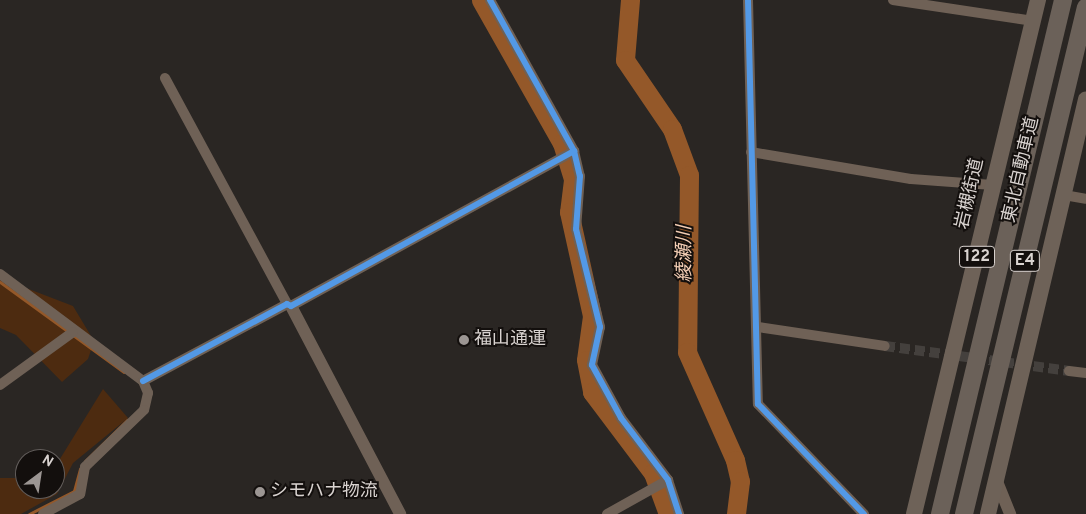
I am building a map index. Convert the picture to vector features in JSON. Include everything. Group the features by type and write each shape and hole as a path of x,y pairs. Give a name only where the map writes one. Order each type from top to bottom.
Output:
{"highway":[{"name":"岩槻街道","path":"914,514 1038,0"},
{"name":"東北自動車道","path":"940,514 1063,0"},
{"name":"東北自動車道","path":"964,514 1086,7"},
{"path":"988,514 1086,99"}],"street":[{"path":"490,0 574,151 580,176 576,230 600,327 592,365 621,418 679,514"},
{"path":"748,0 751,152 758,327 758,404 864,514 868,514"},
{"path":"893,0 1033,21"},
{"path":"165,78 400,514"},
{"path":"143,381 289,305 574,151"},
{"path":"751,152 911,179 993,185"},
{"path":"1064,195 1086,199"},
{"path":"0,274 73,332 143,381 148,393 144,410 85,466 80,494 42,514"},
{"path":"758,327 885,346"},
{"path":"0,385 73,332"},
{"path":"1069,371 1086,373"},
{"path":"996,479 1010,514"},
{"path":"607,514 662,484"}],"shaded area":[{"path":"0,278 73,306 94,341 88,359 62,382 16,335 0,328"},
{"path":"103,389 128,418 73,463 65,478 65,451"},
{"path":"0,478 15,478 15,499 48,499 21,514 0,514"}],"waterway":[{"path":"481,0 562,143 573,180 569,212 592,316 586,360 592,392 653,473 668,514"},
{"name":"綾瀬川","path":"630,0 625,60 672,129 689,175 687,352 735,460 740,481 736,514"},
{"path":"0,282 124,372"},
{"path":"85,461 127,420"},
{"path":"29,514 74,491 80,469"}],"tunnel":[{"path":"885,346 1069,371"}],"cycle path":[{"path":"490,0 574,151 580,176 576,229 600,327 592,365 621,418 668,480 679,514"},
{"path":"748,0 758,404 864,514"},
{"path":"143,381 287,304 291,306 574,151"}],"place":[{"name":"福山通運","path":"464,340"},
{"name":"シモハナ物流","path":"260,492"}]}
